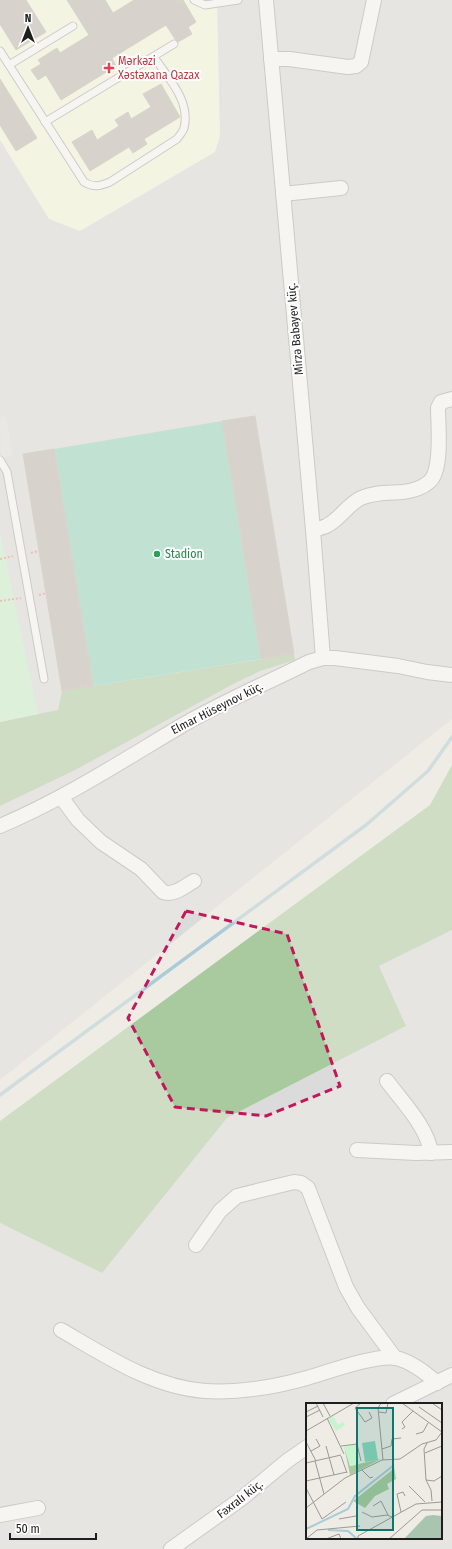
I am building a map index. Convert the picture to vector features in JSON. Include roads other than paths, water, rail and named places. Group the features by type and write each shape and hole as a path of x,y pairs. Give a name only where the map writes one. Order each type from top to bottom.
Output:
{"street":[{"name":"Mirzə Babayev küç.","path":"266,0 323,658"},
{"path":"271,59 288,59 348,67 356,66 361,62 374,0"},
{"path":"283,194 341,188"},
{"path":"313,530 327,526 354,502 362,498 374,494 405,492 417,489 430,482 435,474 438,462 438,408 441,402 452,399"},
{"name":"Elmar Hüseynov küç.","path":"0,826 26,815 61,797 183,725 310,662 323,658 371,662 452,675"},
{"path":"61,797 78,820 101,842 141,869 163,892 168,894 172,893 194,881"},
{"path":"387,1081 426,1133 430,1144 431,1153"},
{"path":"357,1150 431,1153 452,1152"},
{"path":"196,1245 220,1210 237,1196 294,1182 301,1183 308,1188 346,1288 358,1308 395,1358"},
{"path":"61,1330 120,1365 143,1375 183,1388 207,1391 271,1386 380,1358 395,1358 410,1363 423,1371 437,1383"},
{"path":"395,1403 452,1375"},
{"name":"Fəxralı küç.","path":"172,1549 241,1499 287,1461 306,1449"},
{"path":"0,1515 38,1508"}],"lane":[{"path":"194,0 205,5 238,0"},
{"path":"9,66 73,26"},
{"path":"45,122 174,44"},
{"path":"0,51 84,182 91,186 100,186 110,182 177,139 184,128 184,108 182,99 154,57"},
{"path":"0,460 7,472 44,679"}],"waterway":[{"path":"0,1095 366,825 428,771 452,737"}],"place":[{"name":"Mərkəzi Xəstəxana Qazax","path":"109,68"},
{"name":"Stadion","path":"157,554"}]}
